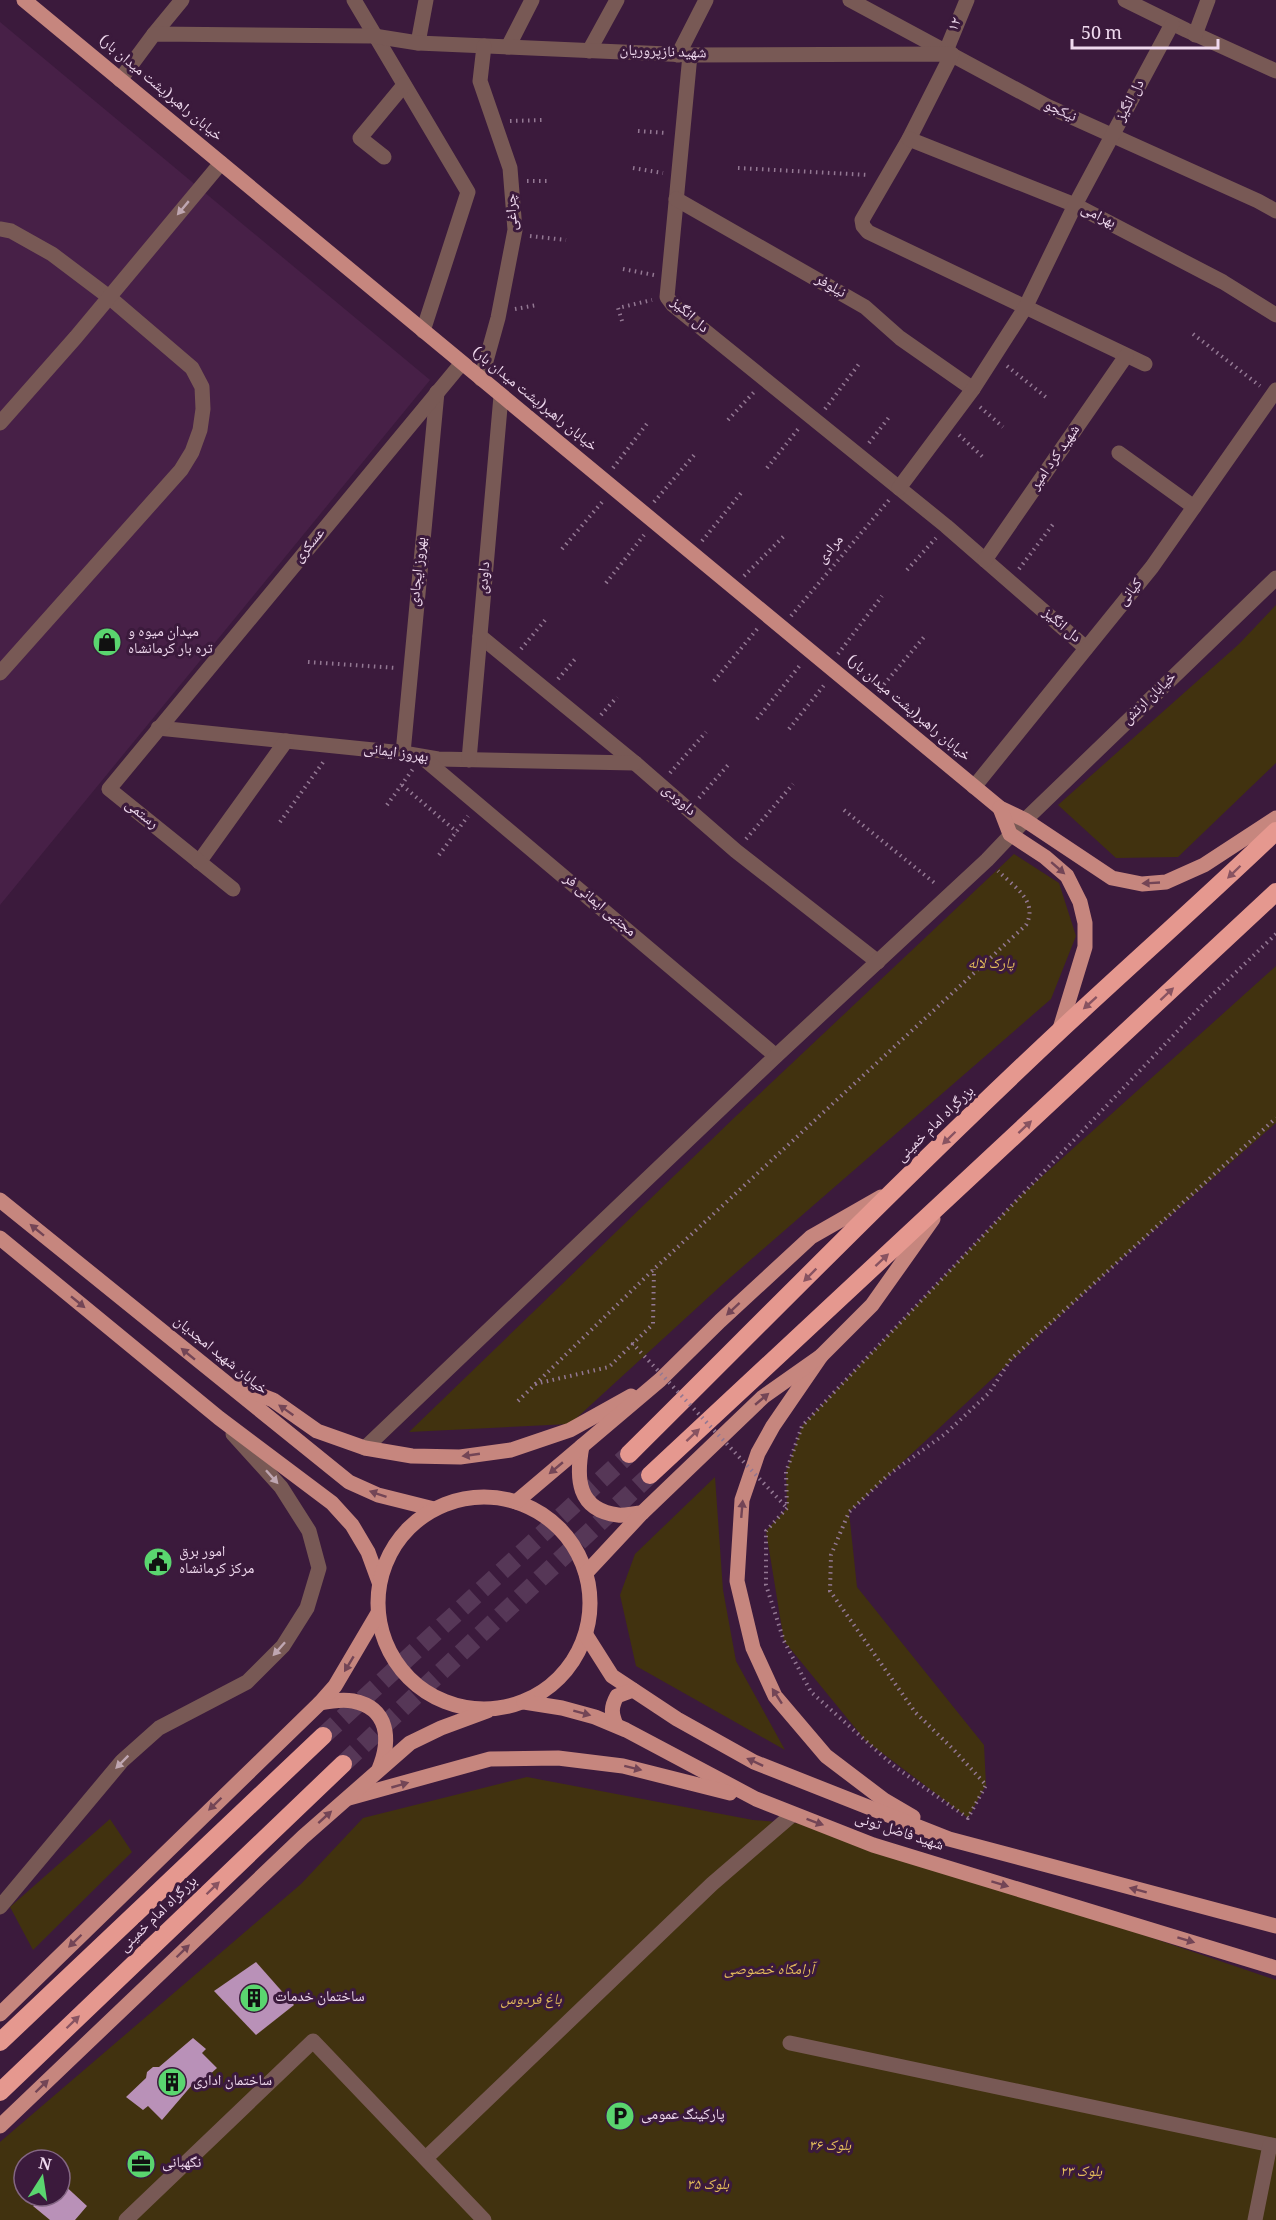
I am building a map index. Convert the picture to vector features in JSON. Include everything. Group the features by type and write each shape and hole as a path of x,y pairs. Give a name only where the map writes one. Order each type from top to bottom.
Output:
{"highway":[{"name":"بزرگراه امام خمینی","path":"629,1454 897,1188 1059,1032 1276,831"},
{"path":"650,1475 1276,892"},
{"name":"بزرگراه امام خمینی","path":"0,2042 323,1736"},
{"name":"بزرگراه امام خمینی","path":"0,2092 343,1764"}],"main road":[{"name":"خیابان راهبر(پشت میدان بار)","path":"24,0 1000,808 1025,820 1112,878 1142,884 1167,882 1204,865 1276,818"},
{"path":"1000,808 1010,834 1045,856 1067,876 1080,903 1085,923 1085,947 1059,1032"},
{"path":"516,1502 660,1380 811,1237 897,1188"},
{"name":"خیابان شهید امجدیان","path":"0,1200 349,1482 378,1495 434,1509"},
{"path":"586,1573 642,1513 763,1397 821,1356 872,1305 945,1202"},
{"path":"0,1238 219,1418 332,1503 352,1525 363,1543 379,1582"},
{"path":"821,1356 773,1426 758,1453 742,1500 737,1581 753,1648 775,1695 826,1756 884,1800 949,1839"},
{"path":"221,1380 273,1400 317,1431 365,1448 412,1456 460,1457 511,1449 570,1430 660,1380"},
{"path":"582,1446 578,1480 581,1492 596,1508 618,1515 642,1513"},
{"path":"0,2126 344,1800 410,1743 441,1728 494,1709 524,1702 551,1686 573,1663 586,1635 591,1604 586,1573 571,1542 547,1518 516,1502 488,1497 460,1499 434,1509 409,1527 390,1552 379,1582 378,1613 386,1645 404,1673 429,1695 460,1707 494,1709"},
{"path":"0,2014 320,1703 339,1679 378,1613"},
{"name":"شهید فاضل تونی","path":"586,1635 612,1676 677,1719 754,1762 949,1839 1276,1926"},
{"path":"616,1725 611,1711 614,1702 617,1696 633,1690"},
{"path":"320,1703 353,1701 368,1707 380,1717 387,1733 383,1758 377,1771"},
{"name":"شهید فاضل تونی","path":"524,1702 562,1708 616,1725 756,1799 873,1845 1276,1968"},
{"path":"344,1800 490,1759 547,1758 623,1766 756,1799"}],"street":[{"path":"120,80 182,0"},
{"path":"354,0 468,192 423,331"},
{"path":"508,47 532,0"},
{"path":"589,51 617,0"},
{"path":"684,55 706,0"},
{"name":"نیکجو","path":"850,0 1047,106 1258,201 1276,212"},
{"name":"۱۲","path":"949,52 967,0"},
{"path":"1125,0 1195,35 1276,71"},
{"path":"1195,35 1208,0"},
{"path":"418,43 424,1"},
{"name":"دل انگیز","path":"899,488 971,393 1025,308 1076,205 1172,24"},
{"name":"شهید نازپروریان","path":"154,34 374,36 418,43 684,55 949,52"},
{"name":"چراغی","path":"481,379 498,318 514,234 510,168 480,81 484,46"},
{"path":"949,52 909,139 862,220 862,226 868,232 1144,364"},
{"name":"دل انگیز","path":"684,55 683,135 667,297 673,305 946,526 1086,648"},
{"path":"384,157 360,138 404,85"},
{"name":"بهرامی","path":"909,139 1076,205 1223,282 1276,315"},
{"path":"0,423 221,163"},
{"name":"نیلوفر","path":"676,199 865,307 900,338 971,393"},
{"path":"0,229 11,231 52,254 109,297 192,368 202,387 203,409 200,430 192,452 181,470 0,673"},
{"name":"شهید کرد امیر","path":"985,560 1126,356"},
{"name":"عسکری","path":"158,728 461,364"},
{"name":"بهروز ایجادی","path":"403,753 437,392"},
{"name":"کیانی","path":"974,787 1152,567 1274,393"},
{"name":"داودی","path":"469,760 501,396"},
{"path":"1119,453 1194,507"},
{"name":"خیابان ارتش","path":"365,1448 776,1056 987,860 1010,834 1276,578"},
{"name":"داوودی","path":"480,636 635,763 736,851 878,962"},
{"name":"بهروز ایمانی","path":"158,728 469,760 635,763"},
{"name":"رستمی","path":"158,728 109,789 233,889"},
{"path":"199,862 286,741"},
{"name":"مجتبی ایمانی فر","path":"422,756 776,1056"},
{"path":"0,1907 122,1761 159,1728 247,1682 283,1646 307,1608 319,1568 309,1531 281,1487 219,1418"},
{"path":"426,2158 712,1884 792,1815"},
{"path":"126,2220 313,2041 484,2220"},
{"path":"790,2043 1273,2146 1255,2220"}],"path":[{"path":"495,122 543,120"},
{"path":"638,131 683,135"},
{"path":"633,168 679,175"},
{"path":"738,168 888,176"},
{"path":"514,234 566,240"},
{"path":"623,269 669,278"},
{"path":"622,321 618,308 667,297"},
{"path":"1193,333 1274,393"},
{"path":"995,356 1047,398"},
{"path":"767,468 858,364"},
{"path":"728,420 765,379"},
{"path":"971,393 1004,427"},
{"path":"859,456 890,416"},
{"path":"562,549 608,485 649,421"},
{"path":"947,424 986,459"},
{"path":"606,583 695,454"},
{"name":"مرادی","path":"781,627 899,488"},
{"path":"692,554 741,493"},
{"path":"1010,581 1054,523"},
{"path":"907,570 946,526"},
{"path":"733,587 786,534"},
{"path":"789,729 882,596"},
{"path":"714,681 768,616"},
{"path":"511,661 546,619"},
{"path":"870,701 924,637"},
{"path":"757,719 811,652"},
{"path":"548,692 576,658"},
{"path":"308,662 410,669"},
{"path":"591,727 617,697"},
{"path":"660,784 706,732"},
{"path":"280,822 335,746"},
{"path":"387,805 422,756"},
{"path":"689,810 728,765"},
{"path":"736,851 794,784"},
{"path":"402,785 457,832"},
{"path":"440,855 478,804"},
{"path":"844,810 949,895"},
{"path":"518,1401 654,1269 1026,925 1031,908 1027,900 987,860"},
{"path":"1276,934 1216,991 802,1426 786,1472 787,1508 766,1531 766,1585 784,1641 811,1692 895,1767 968,1818 986,1785 915,1712 830,1591 831,1555 849,1512 888,1475 945,1434 989,1393 1011,1359 1276,1118"},
{"path":"534,1384 609,1367 653,1324 654,1269"},
{"path":"632,1343 787,1508"}],"shaded area":[{"name":"میدان میوه و تره بار کرمانشاه","path":"0,22 430,380 0,905"}],"green space":[{"path":"1276,605 1276,763 1178,857 1116,858 1058,805 1239,644"},
{"name":"پارک لاله","path":"1014,854 1059,883 1076,936 1051,999 724,1283 570,1424 409,1432 735,1117"},
{"path":"1276,966 1276,1123 1120,1260 849,1512 857,1587 984,1745 986,1785 968,1818 865,1740 784,1641 766,1531 787,1508 786,1472 802,1426 1018,1198"},
{"path":"715,1477 723,1590 736,1661 785,1750 636,1666 620,1595 635,1554"},
{"name":"باغ فردوس","path":"527,1777 753,1820 821,1825 1276,1980 1276,2220 0,2220 0,2142 301,1884 363,1818"},
{"path":"110,1819 132,1852 33,1950 10,1907"}],"building":[{"name":"ساختمان خدمات","path":"256,1962 294,2005 256,2035 214,1991"},
{"name":"ساختمان اداری","path":"193,2038 206,2049 202,2053 217,2068 194,2089 192,2085 162,2120 148,2106 143,2110 126,2097 146,2078 147,2072 153,2067 159,2067"},
{"path":"72,2192 87,2206 75,2220 50,2220 35,2208 72,2208"}],"tunnel":[{"path":"323,1736 629,1454"},
{"path":"343,1764 650,1475"}],"place":[{"name":"میدان میوه و تره بار کرمانشاه","path":"107,642"},
{"name":"امور برق مرکز کرمانشاه","path":"158,1562"},
{"name":"ساختمان خدمات","path":"254,1998"},
{"name":"ساختمان اداری","path":"172,2082"},
{"name":"پارکینگ عمومی","path":"620,2116"},
{"name":"نگهبانی","path":"141,2164"}],"park label":[{"name":"آرامگاه خصوصی","path":"769,1971"},
{"name":"بلوک ۳۶","path":"830,2147"},
{"name":"بلوک ۲۳","path":"1081,2173"},
{"name":"بلوک ۳۵","path":"708,2186"}]}
